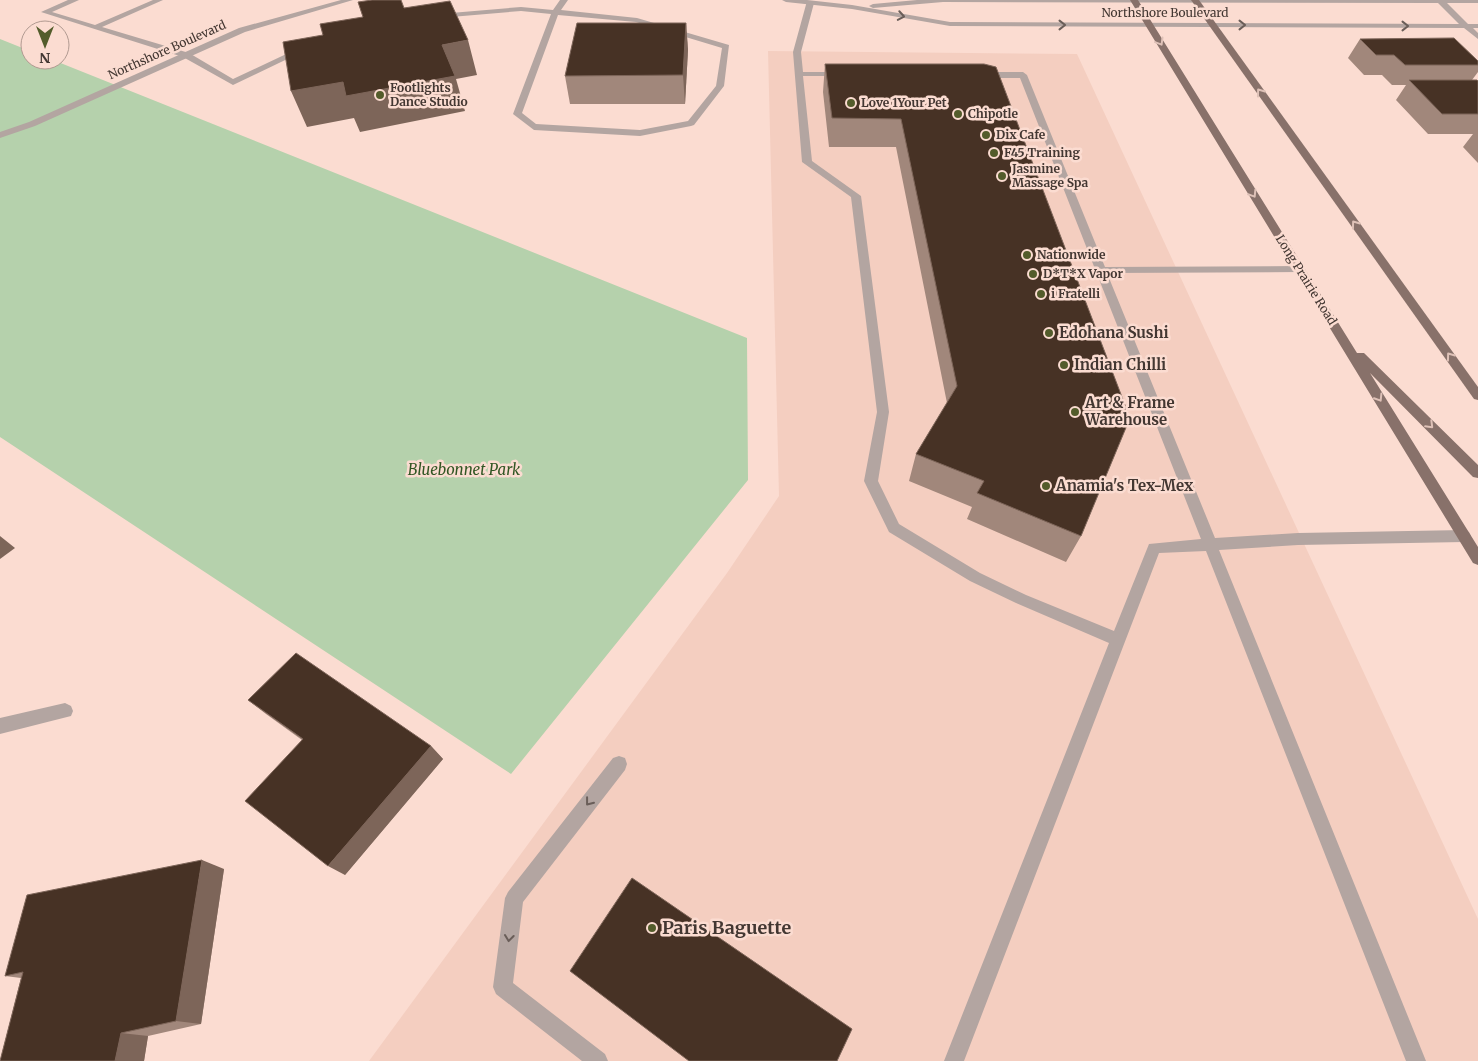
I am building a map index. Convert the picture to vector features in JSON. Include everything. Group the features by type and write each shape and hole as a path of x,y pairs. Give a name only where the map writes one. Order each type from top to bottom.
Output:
{"main road":[{"name":"Long Prairie Road","path":"1134,0 1478,559"},
{"path":"1195,1 1478,396"},
{"path":"1345,342 1478,473"},
{"path":"1464,536 1478,544"}],"street":[{"path":"75,0 45,12 186,55 233,82 310,47"},
{"path":"96,27 159,0"},
{"name":"Northshore Boulevard","path":"0,136 32,124 242,30 349,0"},
{"path":"427,18 521,9 556,13 637,20 726,47 720,86 691,123 640,132 534,127 516,114 556,13 564,0"},
{"name":"Northshore Boulevard","path":"786,0 852,8 950,24 1478,26"},
{"name":"Northshore Boulevard","path":"852,8 943,0 1478,2"},
{"path":"1440,1 1478,37"},
{"path":"810,3 796,52 807,162 856,196 883,412 871,481 894,528 983,580 1021,599 1118,640"},
{"path":"799,74 857,74"},
{"path":"974,75 1023,75 1212,545 1416,1061"},
{"path":"954,1061 1154,548 1298,540 1464,536"},
{"path":"0,726 65,711"},
{"path":"598,1061 503,987 514,898 620,764"}],"lane":[{"path":"1101,270 1299,269"}],"shaded area":[{"path":"768,51 1077,54 1478,919 1478,1061 369,1061 727,573 779,496"}],"green space":[{"name":"Bluebonnet Park","path":"0,39 20,47 20,70 70,70 70,67 747,338 748,480 511,774 0,437"}],"building":[{"path":"401,0 404,8 450,1 468,40 442,45 455,76 346,96 343,82 291,91 283,42 323,35 320,24 363,17 358,2"},
{"path":"577,23 686,23 683,75 565,76"},
{"path":"1454,38 1478,61 1478,65 1405,65 1394,55 1376,55 1360,39"},
{"path":"825,64 984,64 996,67 1130,418 1081,536 977,493 984,481 916,454 957,386 901,119 832,118"},
{"path":"1409,80 1477,80 1478,114 1442,114"},
{"path":"296,653 431,746 328,866 245,801 303,739 248,700"},
{"path":"202,860 176,1021 121,1033 115,1061 0,1061 23,972 5,976 27,895"},
{"name":"Paris Baguette","path":"632,878 852,1029 837,1061 689,1061 570,971"}],"place":[{"name":"Footlights Dance Studio","path":"380,95"},
{"name":"Love 1Your Pet","path":"851,103"},
{"name":"Chipotle","path":"958,114"},
{"name":"Dix Cafe","path":"986,135"},
{"name":"F45 Training","path":"994,153"},
{"name":"Jasmine Massage Spa","path":"1002,176"},
{"name":"Nationwide","path":"1027,255"},
{"name":"D*T*X Vapor","path":"1033,274"},
{"name":"i Fratelli","path":"1041,294"},
{"name":"Edohana Sushi","path":"1049,333"},
{"name":"Indian Chilli","path":"1064,365"},
{"name":"Art & Frame Warehouse","path":"1075,412"},
{"name":"Anamia's Tex-Mex","path":"1046,486"},
{"name":"Paris Baguette","path":"652,928"}]}
